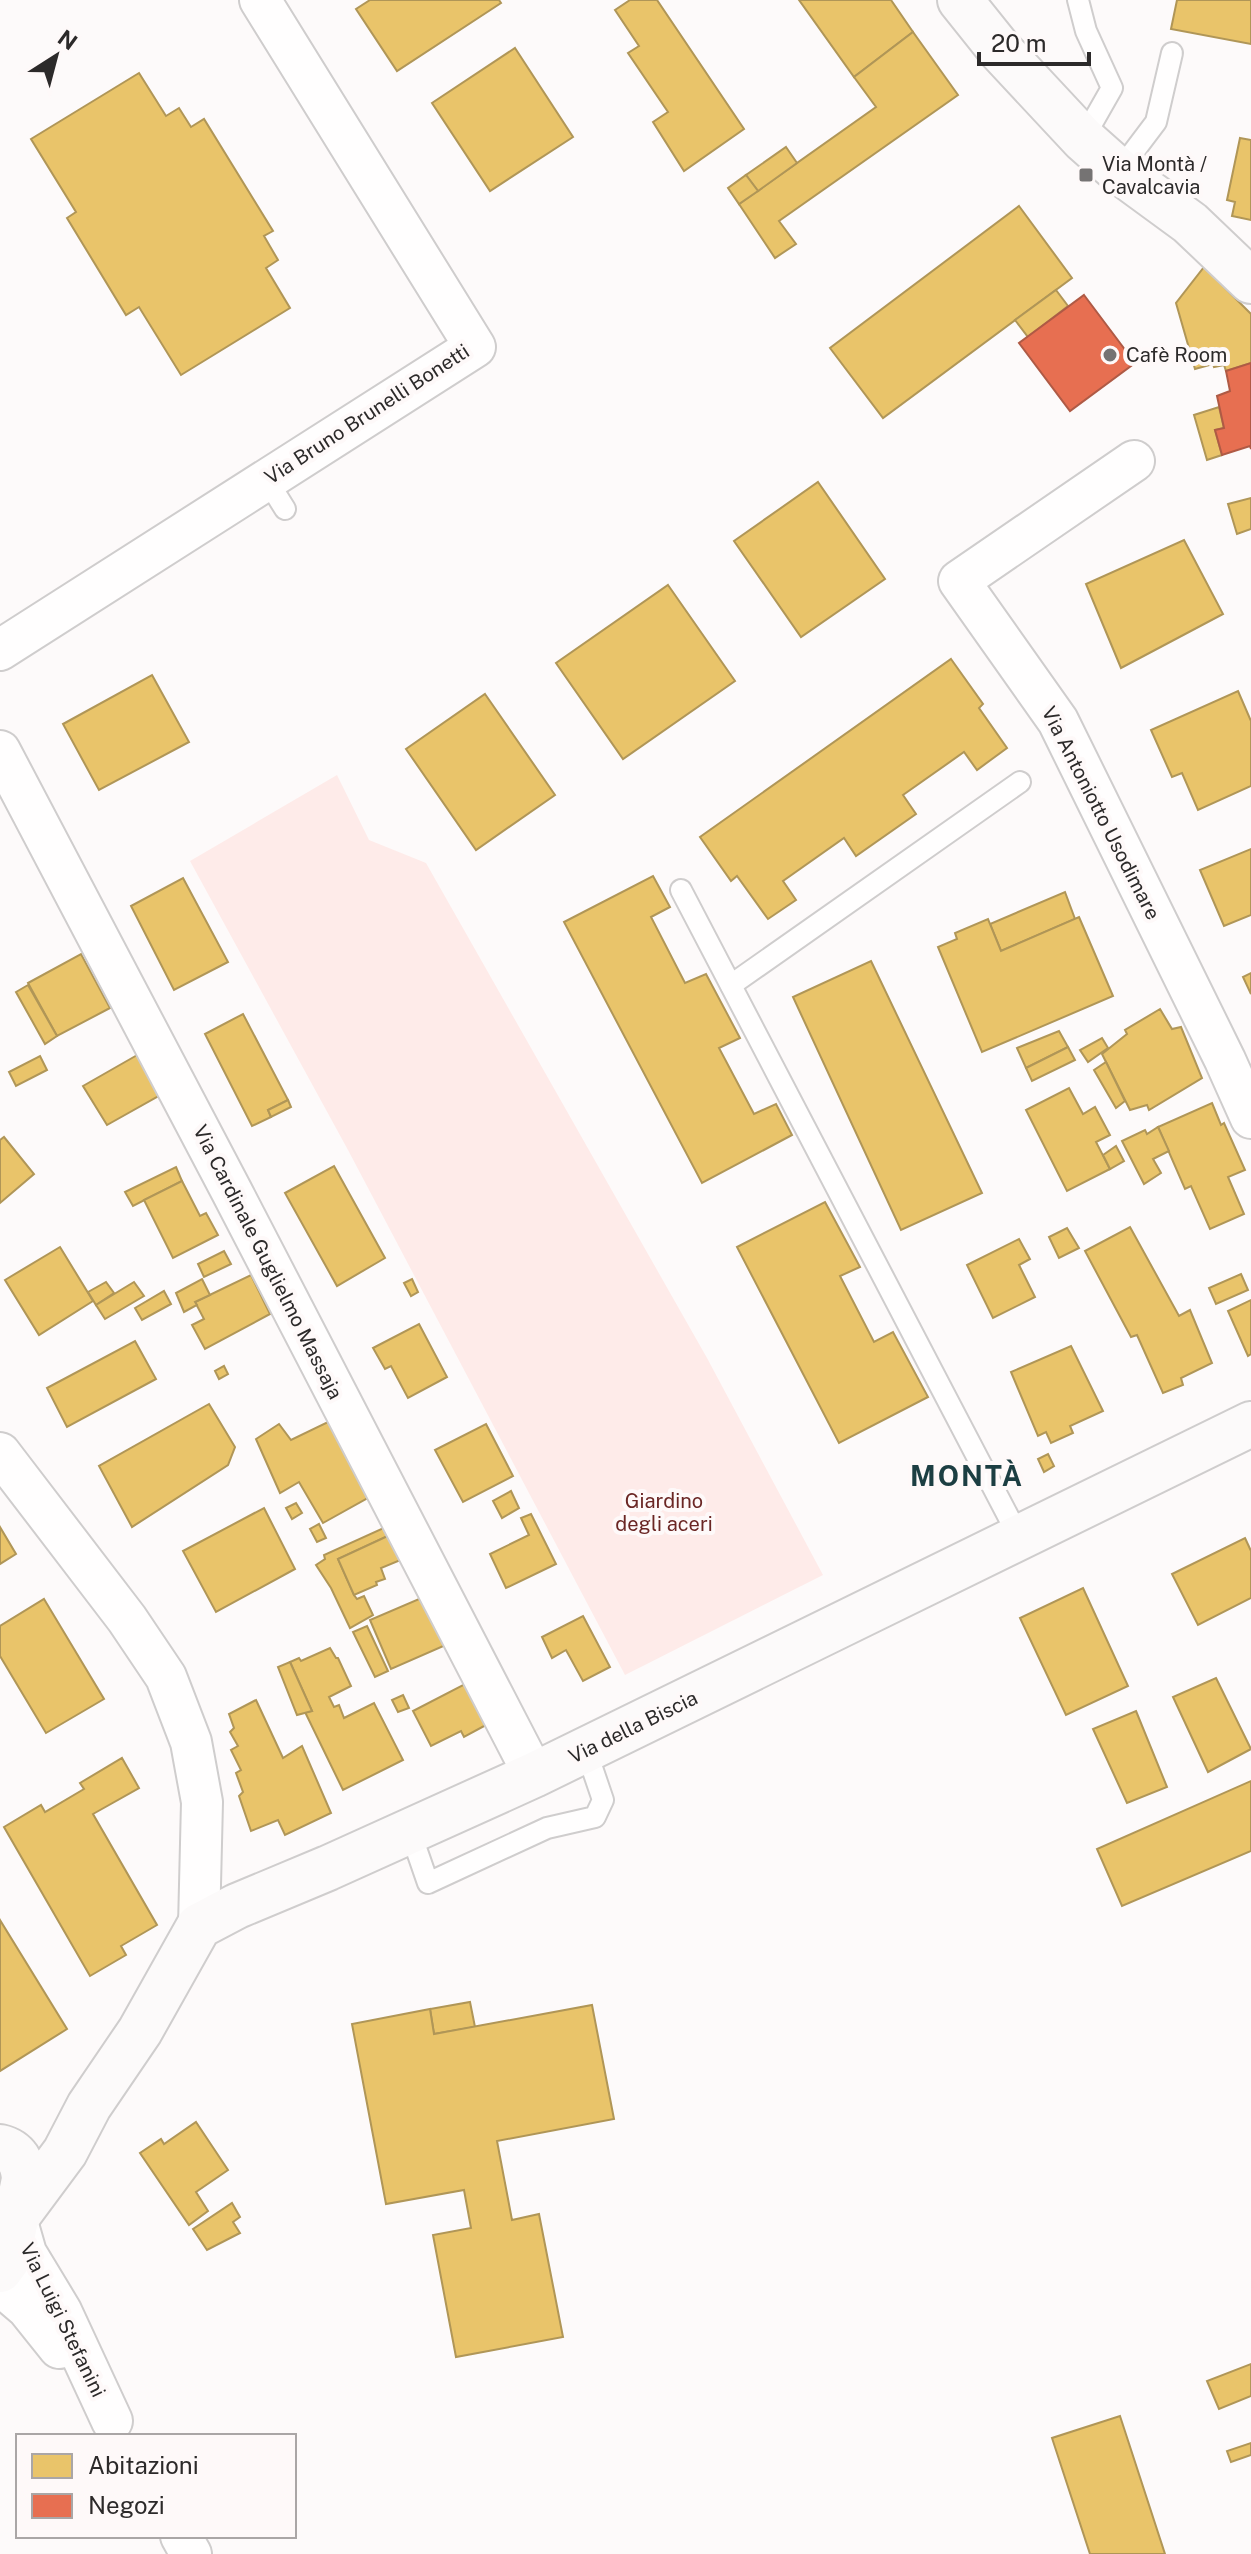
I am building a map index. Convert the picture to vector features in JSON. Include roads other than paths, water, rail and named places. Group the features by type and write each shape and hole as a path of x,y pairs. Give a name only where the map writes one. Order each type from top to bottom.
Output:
{"street":[{"name":"Via Bruno Brunelli Bonetti","path":"0,650 276,494 475,347 260,0"},
{"path":"960,0 1000,50 1083,139 1119,171 1190,223 1251,281"},
{"path":"995,0 1042,94"},
{"name":"Via Antoniotto Usodimare","path":"1134,461 959,581 1058,721 1251,1118"},
{"name":"Via Cardinale Guglielmo Massaja","path":"0,751 534,1775"},
{"name":"Via della Biscia","path":"199,1926 237,1906 534,1775 1251,1424"},
{"path":"0,1453 127,1619 166,1677 191,1742 202,1802 199,1926 140,2031 89,2106 65,2152 16,2218"},
{"path":"4,2148 47,2135 89,2106"},
{"path":"0,2270 8,2259 24,2179 24,2167 17,2156 4,2148"},
{"name":"Via Luigi Stefanini","path":"16,2218 26,2253 61,2311 116,2429"},
{"name":"Via Luigi Stefanini","path":"0,2285 41,2324 116,2429"}],"lane":[{"path":"1078,0 1086,31 1112,88 1083,139"},
{"path":"1119,171 1156,122 1172,53"},
{"path":"731,985 1020,782"},
{"path":"681,890 1019,1537"},
{"path":"410,1831 428,1883 547,1828 595,1817 603,1800 586,1750"}],"place":[{"name":"Via Montà / Cavalcavia","path":"1086,175"},
{"name":"Cafè Room","path":"1110,355"}],"district":[{"name":"MONTÀ","path":"967,1476"}],"park label":[{"name":"Giardino degli aceri","path":"664,1512"}]}
